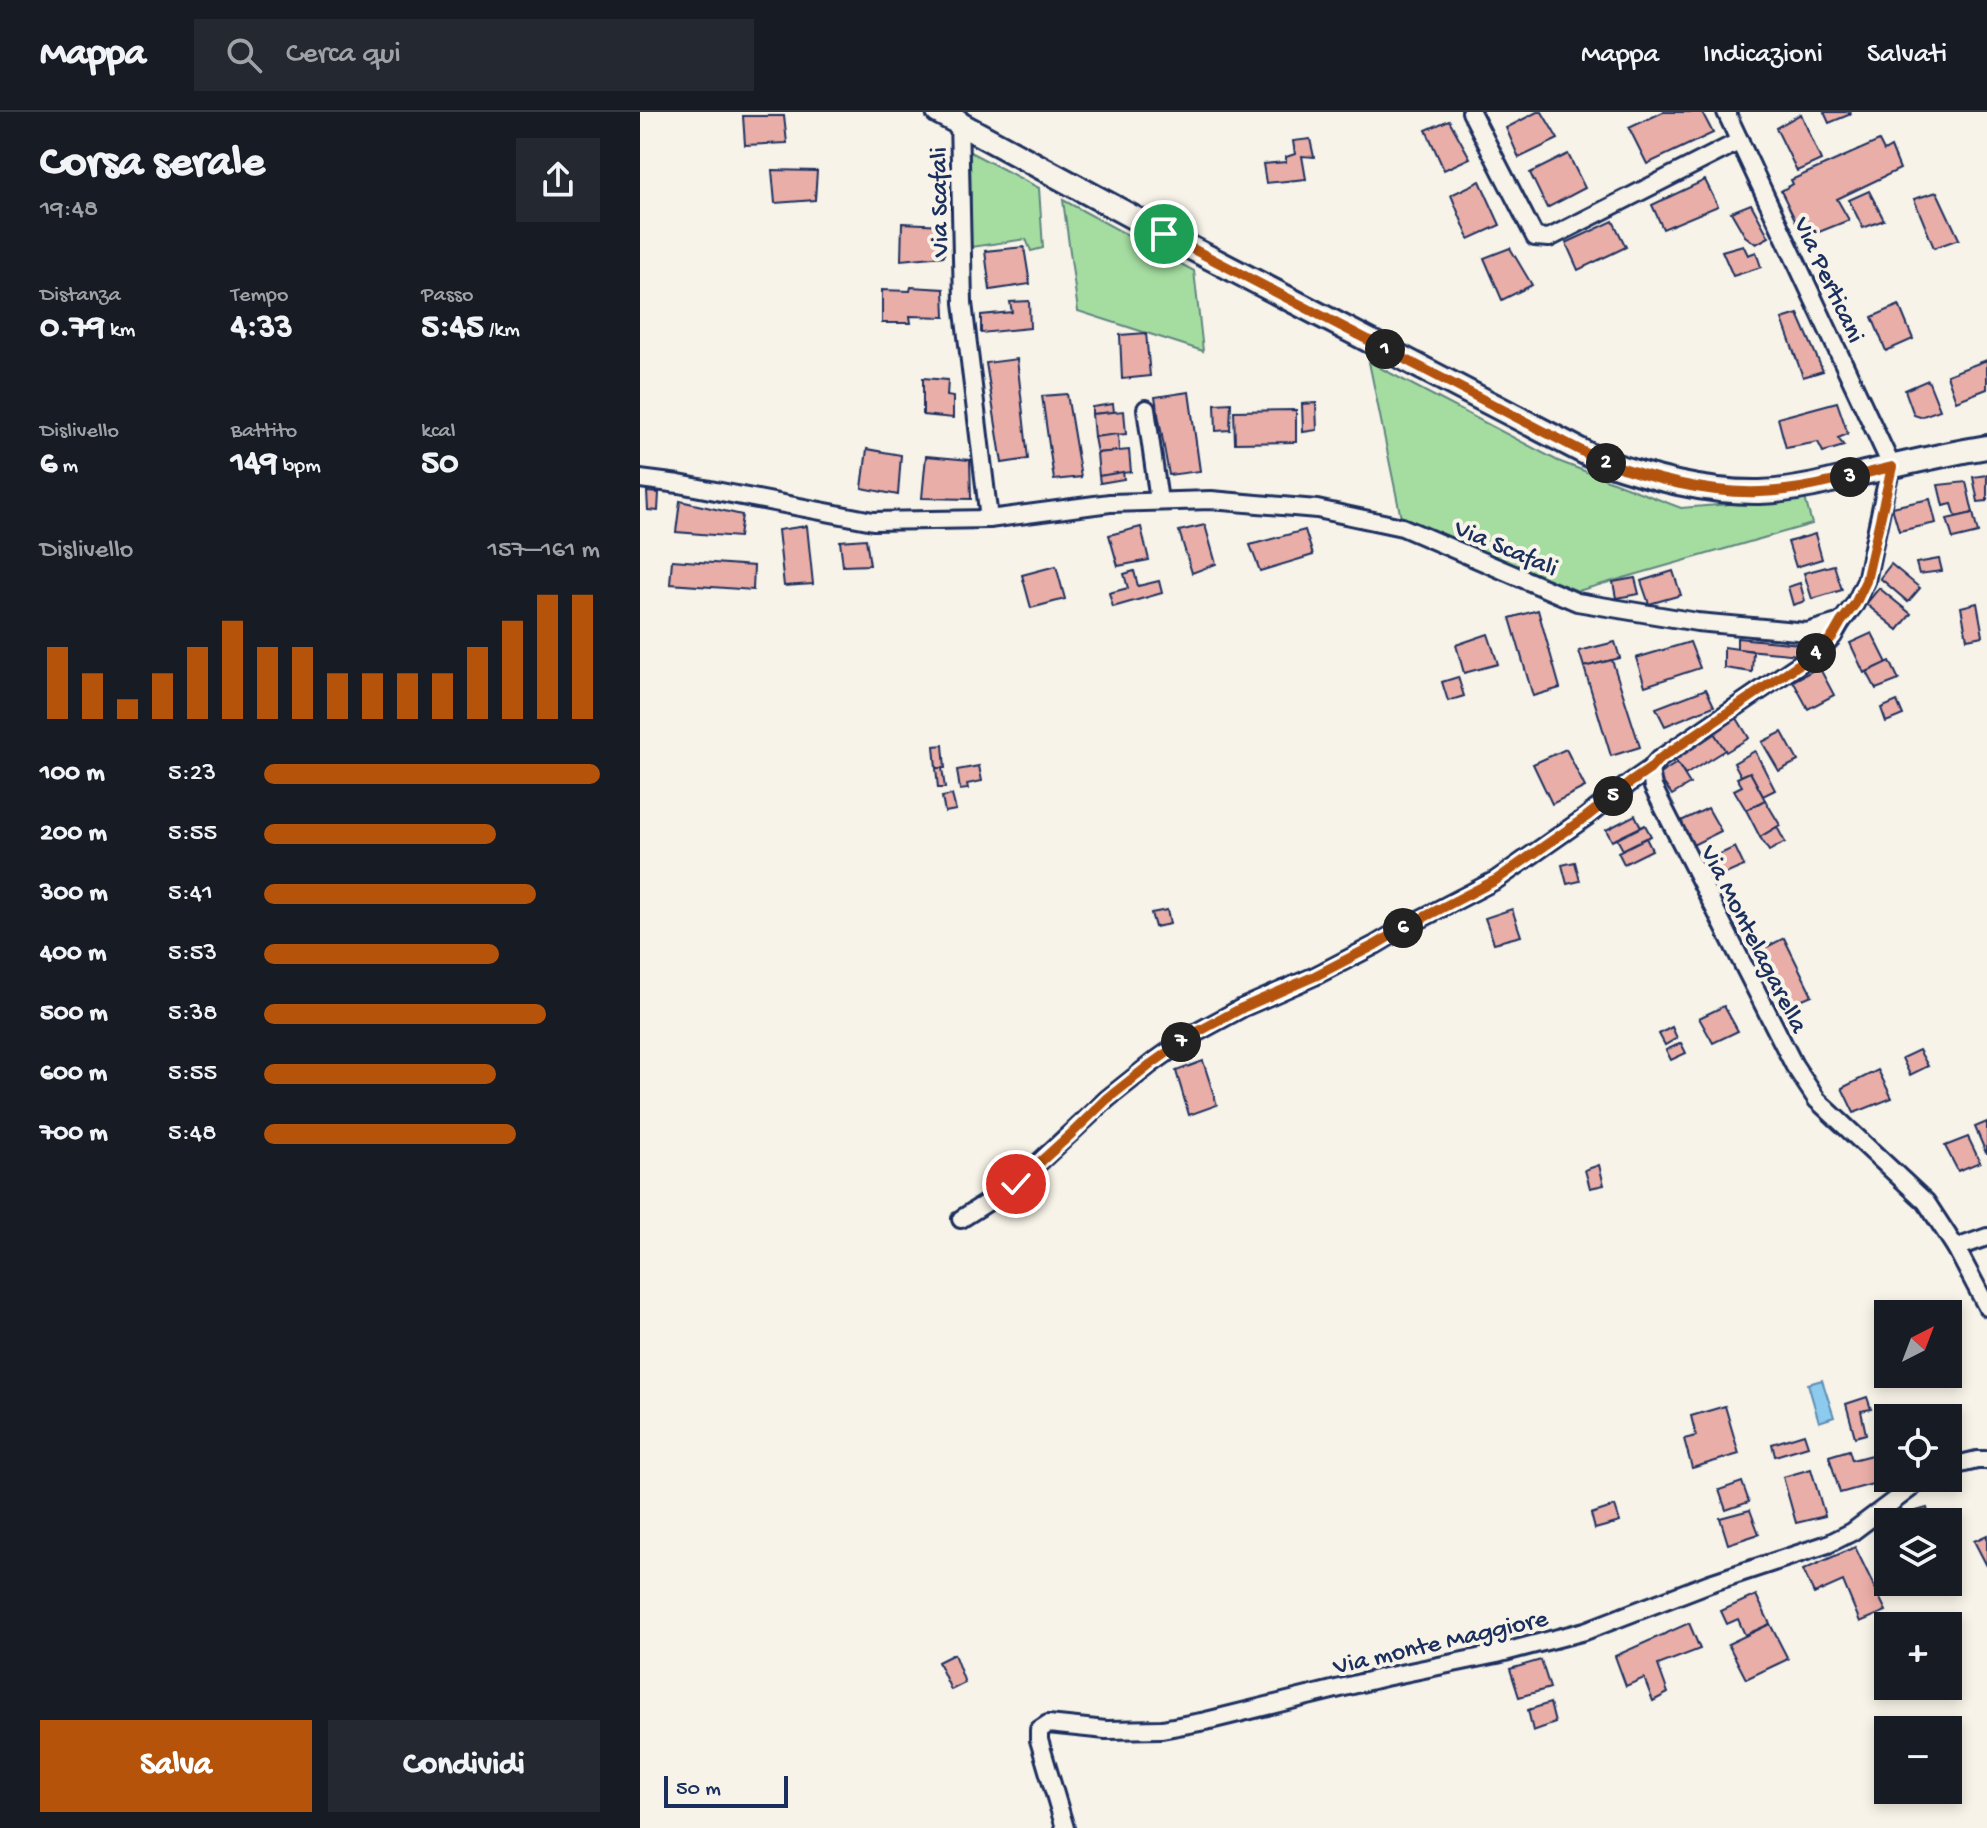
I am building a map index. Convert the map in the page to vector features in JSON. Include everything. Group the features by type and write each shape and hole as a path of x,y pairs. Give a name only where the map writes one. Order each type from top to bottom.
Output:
{"main road":[{"path":"938,112 959,118 1164,234 1599,460 1630,471 1723,491 1749,492 1807,487 1987,447"}],"street":[{"path":"1471,112 1535,237 1549,238 1740,141"},
{"name":"Via Perticani","path":"1726,112 1892,467"},
{"name":"Via Scafali","path":"959,118 963,303 989,519"},
{"path":"1146,409 1159,501"},
{"path":"961,1219 1016,1184 1107,1099 1192,1035 1242,1008 1315,976 1496,880 1586,817 1658,760 1820,650 1855,604 1866,581 1892,467"},
{"name":"Via Scafali","path":"640,479 873,521 989,519 1110,503 1159,501 1211,500 1317,509 1402,527 1577,602 1697,622 1807,632 1841,622"},
{"name":"Via Montelagarella","path":"1650,769 1653,787 1794,1065 1817,1100 1926,1202 1956,1248 1987,1307"},
{"path":"1956,1248 1987,1237"},
{"path":"1962,1464 1987,1460"},
{"name":"Via monte Maggiore","path":"1065,1828 1039,1740 1039,1730 1048,1724 1106,1730 1162,1729 1497,1654 1585,1631 1710,1583 1828,1544 1852,1532 1905,1492"}],"green space":[{"path":"970,152 1039,188 1043,248 1031,251 1026,239 971,247"},
{"path":"1063,200 1194,271 1203,351 1078,311"},
{"path":"1369,362 1558,461 1681,508 1805,498 1812,524 1578,591 1401,518"}],"water":[{"path":"1822,1380 1834,1417 1819,1422 1808,1384"}],"building":[{"path":"1542,112 1558,139 1519,158 1506,128"},
{"path":"1663,112 1702,112 1713,133 1647,164 1629,128"},
{"path":"1824,112 1850,112 1851,114 1829,123"},
{"path":"1801,114 1821,160 1797,171 1776,128"},
{"path":"743,116 784,116 787,143 745,145"},
{"path":"1449,120 1470,158 1444,170 1426,130"},
{"path":"1310,139 1314,157 1302,156 1306,179 1266,183 1263,164 1286,162 1286,157 1295,154 1293,141"},
{"path":"1879,141 1884,151 1891,147 1900,169 1837,199 1849,220 1804,238 1781,191 1793,184 1791,180"},
{"path":"1568,154 1585,188 1547,208 1530,173"},
{"path":"772,170 817,171 815,200 775,203"},
{"path":"1705,180 1718,206 1663,229 1652,205"},
{"path":"1480,181 1500,225 1469,239 1451,195"},
{"path":"1869,191 1884,220 1863,228 1849,200"},
{"path":"1937,192 1959,239 1934,248 1914,199"},
{"path":"1751,204 1769,237 1756,244 1745,236 1731,212"},
{"path":"1613,221 1626,247 1578,270 1566,243"},
{"path":"902,223 945,225 944,256 901,260"},
{"path":"1743,245 1748,255 1756,252 1761,267 1733,276 1722,251"},
{"path":"1024,247 1030,284 990,290 985,251"},
{"path":"1510,248 1532,285 1502,300 1484,258"},
{"path":"911,287 944,289 945,317 910,316 911,323 882,323 882,290 910,291"},
{"path":"1029,301 1030,328 981,333 981,315 1012,312 1010,302"},
{"path":"1899,305 1913,339 1886,351 1872,317"},
{"path":"1798,314 1823,371 1803,377 1782,319"},
{"path":"1146,333 1150,376 1122,379 1120,335"},
{"path":"1017,359 1028,459 1002,463 986,363"},
{"path":"1987,360 1987,389 1956,401 1947,375"},
{"path":"923,378 948,380 947,396 953,397 953,418 923,415"},
{"path":"1928,380 1940,410 1920,417 1914,415 1905,390"},
{"path":"1189,392 1200,471 1169,475 1155,397"},
{"path":"1067,394 1081,477 1054,480 1042,396"},
{"path":"1837,402 1848,434 1838,438 1844,446 1823,452 1818,442 1786,448 1778,418"},
{"path":"1231,403 1230,430 1216,431 1215,404"},
{"path":"1316,403 1317,430 1303,432 1302,404"},
{"path":"1113,404 1114,412 1092,414 1092,407"},
{"path":"1296,410 1296,442 1235,443 1234,411"},
{"path":"1124,411 1126,434 1094,437 1092,414"},
{"path":"1118,434 1119,451 1097,453 1094,437"},
{"path":"867,449 901,455 898,495 862,488"},
{"path":"1129,450 1131,472 1099,476 1097,453"},
{"path":"926,456 970,460 971,499 922,498"},
{"path":"1123,472 1124,479 1100,483 1099,476"},
{"path":"1987,475 1987,501 1978,502 1973,477"},
{"path":"1966,482 1973,513 1956,517 1952,504 1943,506 1938,485"},
{"path":"647,492 659,493 658,511 648,510"},
{"path":"1930,499 1936,523 1899,531 1892,507"},
{"path":"680,501 742,515 739,537 676,532"},
{"path":"1973,513 1978,533 1953,539 1947,519"},
{"path":"1205,525 1216,564 1192,573 1179,531"},
{"path":"807,526 813,584 784,586 778,530"},
{"path":"1141,527 1149,560 1118,566 1109,535"},
{"path":"1305,530 1313,555 1260,571 1250,545"},
{"path":"1815,534 1822,559 1796,567 1788,542"},
{"path":"866,539 870,565 843,566 840,541"},
{"path":"1939,559 1942,571 1919,574 1916,563"},
{"path":"672,560 754,566 753,590 670,584"},
{"path":"1891,564 1920,588 1908,602 1880,578"},
{"path":"1834,565 1842,590 1812,599 1804,573"},
{"path":"1056,566 1065,599 1031,608 1022,575"},
{"path":"1134,571 1138,586 1159,581 1162,593 1113,607 1109,593 1128,588 1124,574"},
{"path":"1673,571 1681,595 1649,604 1641,581"},
{"path":"1635,578 1639,594 1616,598 1613,582"},
{"path":"1800,583 1805,601 1793,605 1788,587"},
{"path":"1879,588 1911,614 1898,630 1866,604"},
{"path":"1977,603 1983,636 1967,639 1961,607"},
{"path":"1538,610 1560,688 1533,696 1510,618"},
{"path":"1872,633 1887,663 1864,673 1850,643"},
{"path":"1488,634 1498,664 1464,673 1456,645"},
{"path":"1737,638 1800,644 1799,655 1737,649"},
{"path":"1615,642 1620,658 1584,667 1579,651"},
{"path":"1690,642 1700,668 1645,686 1636,658"},
{"path":"1724,647 1753,651 1752,672 1724,668"},
{"path":"1612,660 1640,747 1611,756 1584,667"},
{"path":"1890,661 1899,680 1876,689 1867,672"},
{"path":"1819,667 1834,695 1808,709 1793,681"},
{"path":"1458,677 1464,696 1448,701 1442,682"},
{"path":"1706,689 1714,706 1665,726 1656,708"},
{"path":"1897,701 1903,715 1886,722 1881,708"},
{"path":"1735,715 1749,738 1726,752 1712,730"},
{"path":"1712,730 1725,750 1685,775 1672,755"},
{"path":"1782,732 1798,761 1779,771 1762,742"},
{"path":"943,745 945,768 936,768 934,746"},
{"path":"1566,749 1585,787 1552,804 1533,764"},
{"path":"1755,751 1775,790 1763,796 1750,772 1741,776 1734,763"},
{"path":"1677,763 1690,784 1672,795 1658,775"},
{"path":"979,766 982,781 967,784 968,789 960,790 957,770"},
{"path":"936,768 942,768 945,788 938,788"},
{"path":"1750,772 1765,800 1746,810 1734,790 1742,786 1737,778"},
{"path":"952,795 956,810 945,812 942,797"},
{"path":"1765,800 1780,825 1760,837 1746,810"},
{"path":"1708,808 1721,831 1693,845 1679,822"},
{"path":"1635,815 1641,827 1612,841 1606,830"},
{"path":"1645,825 1651,836 1623,850 1617,839"},
{"path":"1777,827 1785,842 1769,851 1760,837"},
{"path":"1646,838 1652,850 1624,864 1618,852"},
{"path":"1735,847 1744,866 1714,879 1705,861"},
{"path":"1575,862 1580,881 1567,884 1562,865"},
{"path":"1512,909 1521,936 1494,943 1485,918"},
{"path":"1167,910 1170,924 1155,927 1151,913"},
{"path":"1784,938 1812,995 1784,1007 1757,952"},
{"path":"1724,1006 1738,1031 1713,1043 1699,1018"},
{"path":"1672,1027 1677,1038 1665,1045 1659,1034"},
{"path":"1681,1043 1686,1053 1671,1060 1666,1050"},
{"path":"1919,1050 1928,1066 1910,1075 1902,1058"},
{"path":"1203,1061 1217,1105 1189,1115 1176,1071"},
{"path":"1878,1070 1892,1098 1854,1113 1842,1088"},
{"path":"1987,1122 1987,1153 1986,1153 1975,1127"},
{"path":"1968,1137 1980,1162 1958,1171 1945,1146"},
{"path":"1599,1165 1604,1185 1590,1188 1585,1170"},
{"path":"1867,1397 1871,1409 1861,1411 1866,1434 1855,1437 1846,1404"},
{"path":"1725,1406 1739,1454 1692,1468 1684,1439 1696,1436 1691,1416"},
{"path":"1804,1434 1808,1446 1775,1456 1772,1444"},
{"path":"1849,1450 1852,1460 1874,1454 1874,1484 1840,1493 1829,1456"},
{"path":"1811,1469 1825,1516 1796,1523 1783,1477"},
{"path":"1742,1482 1749,1502 1726,1510 1719,1490"},
{"path":"1615,1506 1620,1522 1595,1529 1591,1514"},
{"path":"1750,1510 1759,1534 1728,1544 1720,1518"},
{"path":"1987,1535 1987,1566 1974,1541"},
{"path":"1855,1547 1874,1586 1874,1596 1879,1596 1886,1611 1874,1612 1874,1616 1860,1622 1843,1581 1814,1594 1803,1570"},
{"path":"1756,1595 1770,1624 1745,1635 1738,1619 1727,1624 1721,1611"},
{"path":"1689,1623 1700,1649 1658,1665 1668,1693 1653,1701 1644,1678 1626,1686 1615,1656"},
{"path":"1770,1624 1788,1659 1746,1679 1728,1644"},
{"path":"954,1654 965,1683 951,1690 938,1662"},
{"path":"1541,1660 1550,1688 1519,1697 1510,1669"},
{"path":"1550,1703 1555,1723 1533,1731 1528,1710"}],"route":[{"path":"1016,1184 1107,1099 1192,1035 1242,1008 1315,976 1496,880 1586,817 1658,760 1820,650 1855,604 1866,581 1892,467 1807,487 1762,492 1723,491 1630,471 1599,460 1164,234"}]}
